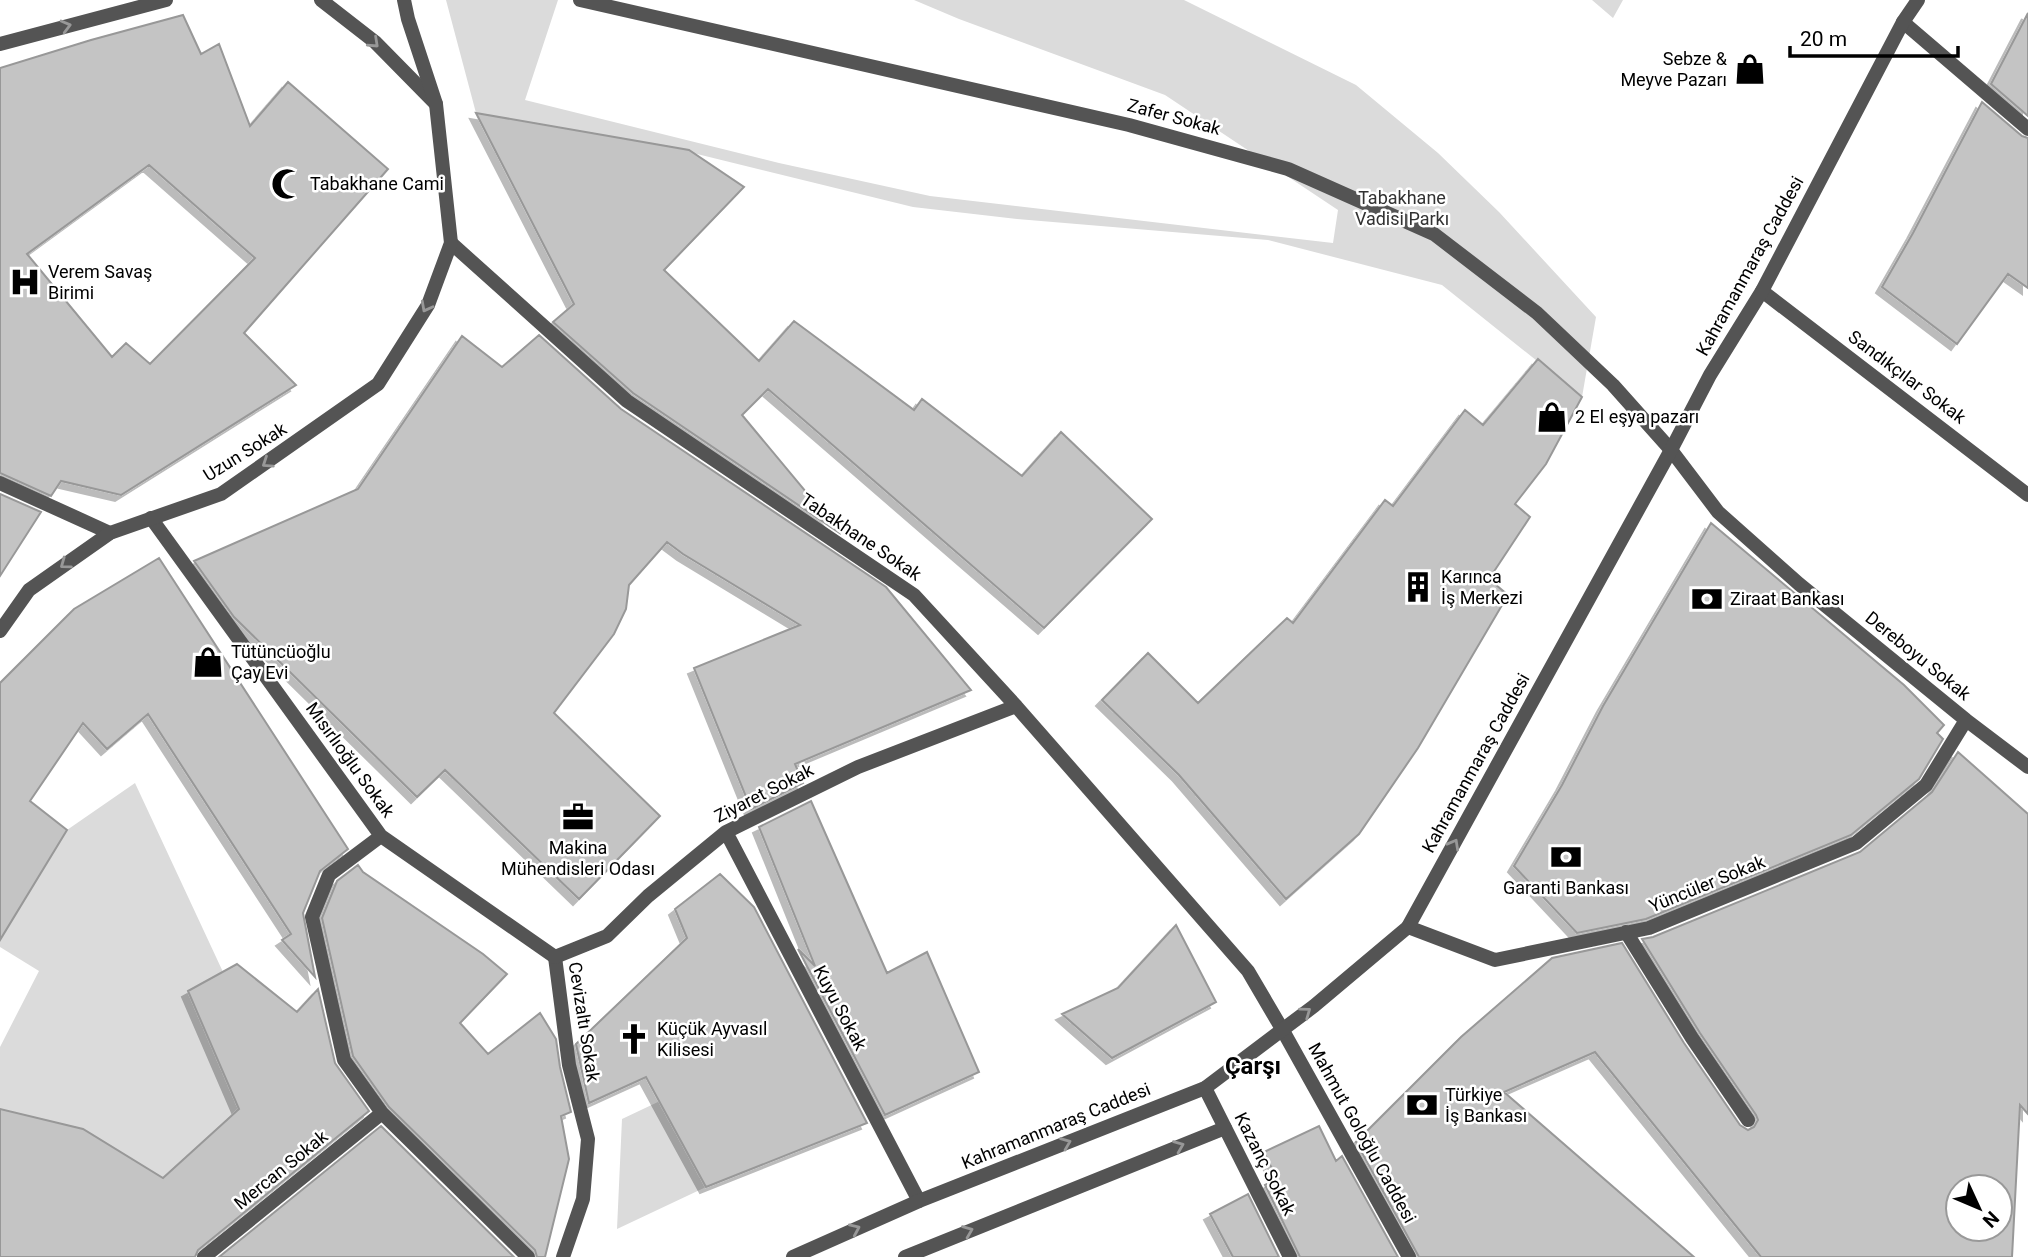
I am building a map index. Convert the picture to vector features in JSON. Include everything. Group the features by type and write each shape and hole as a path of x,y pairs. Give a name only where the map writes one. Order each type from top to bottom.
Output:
{"street":[{"path":"0,44 166,0"},
{"path":"321,0 375,42 436,104"},
{"path":"404,0 436,104 451,243"},
{"name":"Zafer Sokak","path":"580,0 1129,125 1289,169 1434,234 1537,313 1613,385 1671,450"},
{"name":"Kahramanmaraş Caddesi","path":"793,1257 919,1201 1205,1088 1314,1006 1408,927 1710,375 1762,290 1903,22 1918,0"},
{"path":"1903,22 2028,129"},
{"name":"Uzun Sokak","path":"0,631 29,590 110,533 221,494 378,384 428,305 451,243"},
{"name":"Tabakhane Sokak","path":"451,243 627,401 914,595 1016,706 1248,971 1282,1029"},
{"name":"Sandıkçılar Sokak","path":"1762,290 2028,495"},
{"name":"Dereboyu Sokak","path":"1671,450 1718,512 1799,584 2028,767"},
{"path":"0,482 110,533"},
{"name":"Mısırlıoğlu Sokak","path":"151,518 381,836 329,875 312,917 344,1060 382,1113 528,1257"},
{"name":"Ziyaret Sokak","path":"555,957 607,936 648,896 726,832 858,767 1016,706"},
{"name":"Yüncüler Sokak","path":"1408,927 1495,960 1649,928 1856,843 1926,785 1966,720"},
{"name":"Kuyu Sokak","path":"726,832 919,1201"},
{"name":"Cevizaltı Sokak","path":"381,836 555,957 569,1065 588,1139 583,1199 563,1257"},
{"path":"1626,932 1692,1038 1748,1119"},
{"name":"Mahmut Goloğlu Caddesi","path":"1282,1029 1409,1257"},
{"name":"Kazanç Sokak","path":"1205,1088 1290,1257"},
{"name":"Mercan Sokak","path":"204,1257 382,1113"},
{"path":"905,1257 1225,1128"}],"green space":[{"name":"Tabakhane Vadisi Parkı","path":"446,0 558,0 525,100 779,163 930,196 1333,243 1338,210 1165,95 914,0 1184,0 1356,85 1438,153 1499,212 1596,317 1582,397 1442,285 1268,240 1017,219 913,207 693,153 476,113"},
{"path":"1592,0 1623,0 1613,18"},
{"path":"135,783 223,972 188,991 239,1109 163,1178 83,1129 0,1109 0,1047 39,971 0,947 0,936 67,830"},
{"path":"660,1101 706,1187 617,1229 622,1119"}],"building":[{"path":"2028,13 2028,116 1991,84"},
{"path":"183,15 201,54 219,44 250,126 288,82 388,169 244,333 296,385 121,495 61,481 51,496 0,473 0,68","holes":["149,165 255,258 150,364 126,343 112,357 27,254"]},
{"path":"1982,102 2022,136 2028,138 2028,288 2008,274 1957,344 1882,287"},
{"path":"476,113 689,150 744,187 664,270 759,361 794,321 914,410 922,399 1022,476 1061,432 1152,519 1044,628 768,389 742,415 841,534 633,393 553,322 574,304"},
{"path":"539,335 621,409 886,587 971,690 795,764 803,783 751,809 694,668 800,625 667,542 629,585 626,609 614,634 554,713 660,816 579,899 445,770 417,797 234,617 194,561 358,489 462,336 502,367"},
{"path":"1538,359 1582,397 1546,464 1515,504 1530,517 1489,579 1508,595 1418,748 1359,834 1286,899 1179,775 1102,700 1148,653 1198,703 1287,618 1293,623 1385,500 1393,506 1465,410 1483,425"},
{"path":"0,494 41,512 0,576"},
{"path":"1711,523 1904,685 1944,725 1937,733 1943,739 1919,779 1851,835 1646,919 1577,933 1514,866 1562,785 1603,706"},
{"path":"159,558 348,849 320,871 303,913 315,977 282,940 291,934 148,714 107,749 83,723 30,801 67,830 0,940 0,683 74,609"},
{"path":"1958,752 2028,814 2028,1114 2020,1105 2014,1219 2014,1173 1944,1173 1944,1243 2013,1243 2012,1257 1761,1257 1595,1052 1504,1092 1694,1257 1419,1257 1356,1142 1461,1037 1552,958 1622,943 1684,1043 1740,1125 1748,1130 1754,1127 1758,1120 1756,1115 1700,1033 1642,939 1653,937 1860,852 1932,792"},
{"path":"811,801 887,973 927,952 979,1072 885,1115 798,949 815,966 759,827"},
{"path":"358,865 363,872 483,954 507,974 460,1023 488,1054 540,1013 556,1039 571,1112 561,1116 569,1159 545,1257 537,1257 535,1250 389,1107 353,1056 322,918 337,881"},
{"path":"720,874 754,907 867,1123 706,1187 646,1077 589,1103 576,1044 687,938 675,909"},
{"path":"1176,925 1216,1002 1112,1058 1062,1014 1118,988"},
{"path":"237,964 297,1012 318,989 335,1063 369,1111 198,1250 195,1257 0,1257 0,1109 83,1129 163,1178 239,1109 188,991"},
{"path":"381,1126 514,1257 219,1257"},
{"path":"1319,1126 1336,1161 1342,1156 1398,1257 1300,1257 1265,1185 1277,1179 1264,1152"},
{"path":"1248,1194 1279,1257 1233,1257 1210,1214"}],"place":[{"name":"Sebze & Meyve Pazarı","path":"1750,69"},
{"name":"Tabakhane Cami","path":"287,184"},
{"name":"Verem Savaş Birimi","path":"25,282"},
{"name":"2 El eşya pazarı","path":"1552,417"},
{"name":"Karınca İş Merkezi","path":"1418,587"},
{"name":"Ziraat Bankası","path":"1707,599"},
{"name":"Tütüncüoğlu Çay Evi","path":"208,662"},
{"name":"Makina Mühendisleri Odası","path":"578,817"},
{"name":"Garanti Bankası","path":"1566,857"},
{"name":"Küçük Ayvasıl Kilisesi","path":"634,1039"},
{"name":"Türkiye İş Bankası","path":"1422,1105"}],"district":[{"name":"Çarşı","path":"1253,1066"}]}
